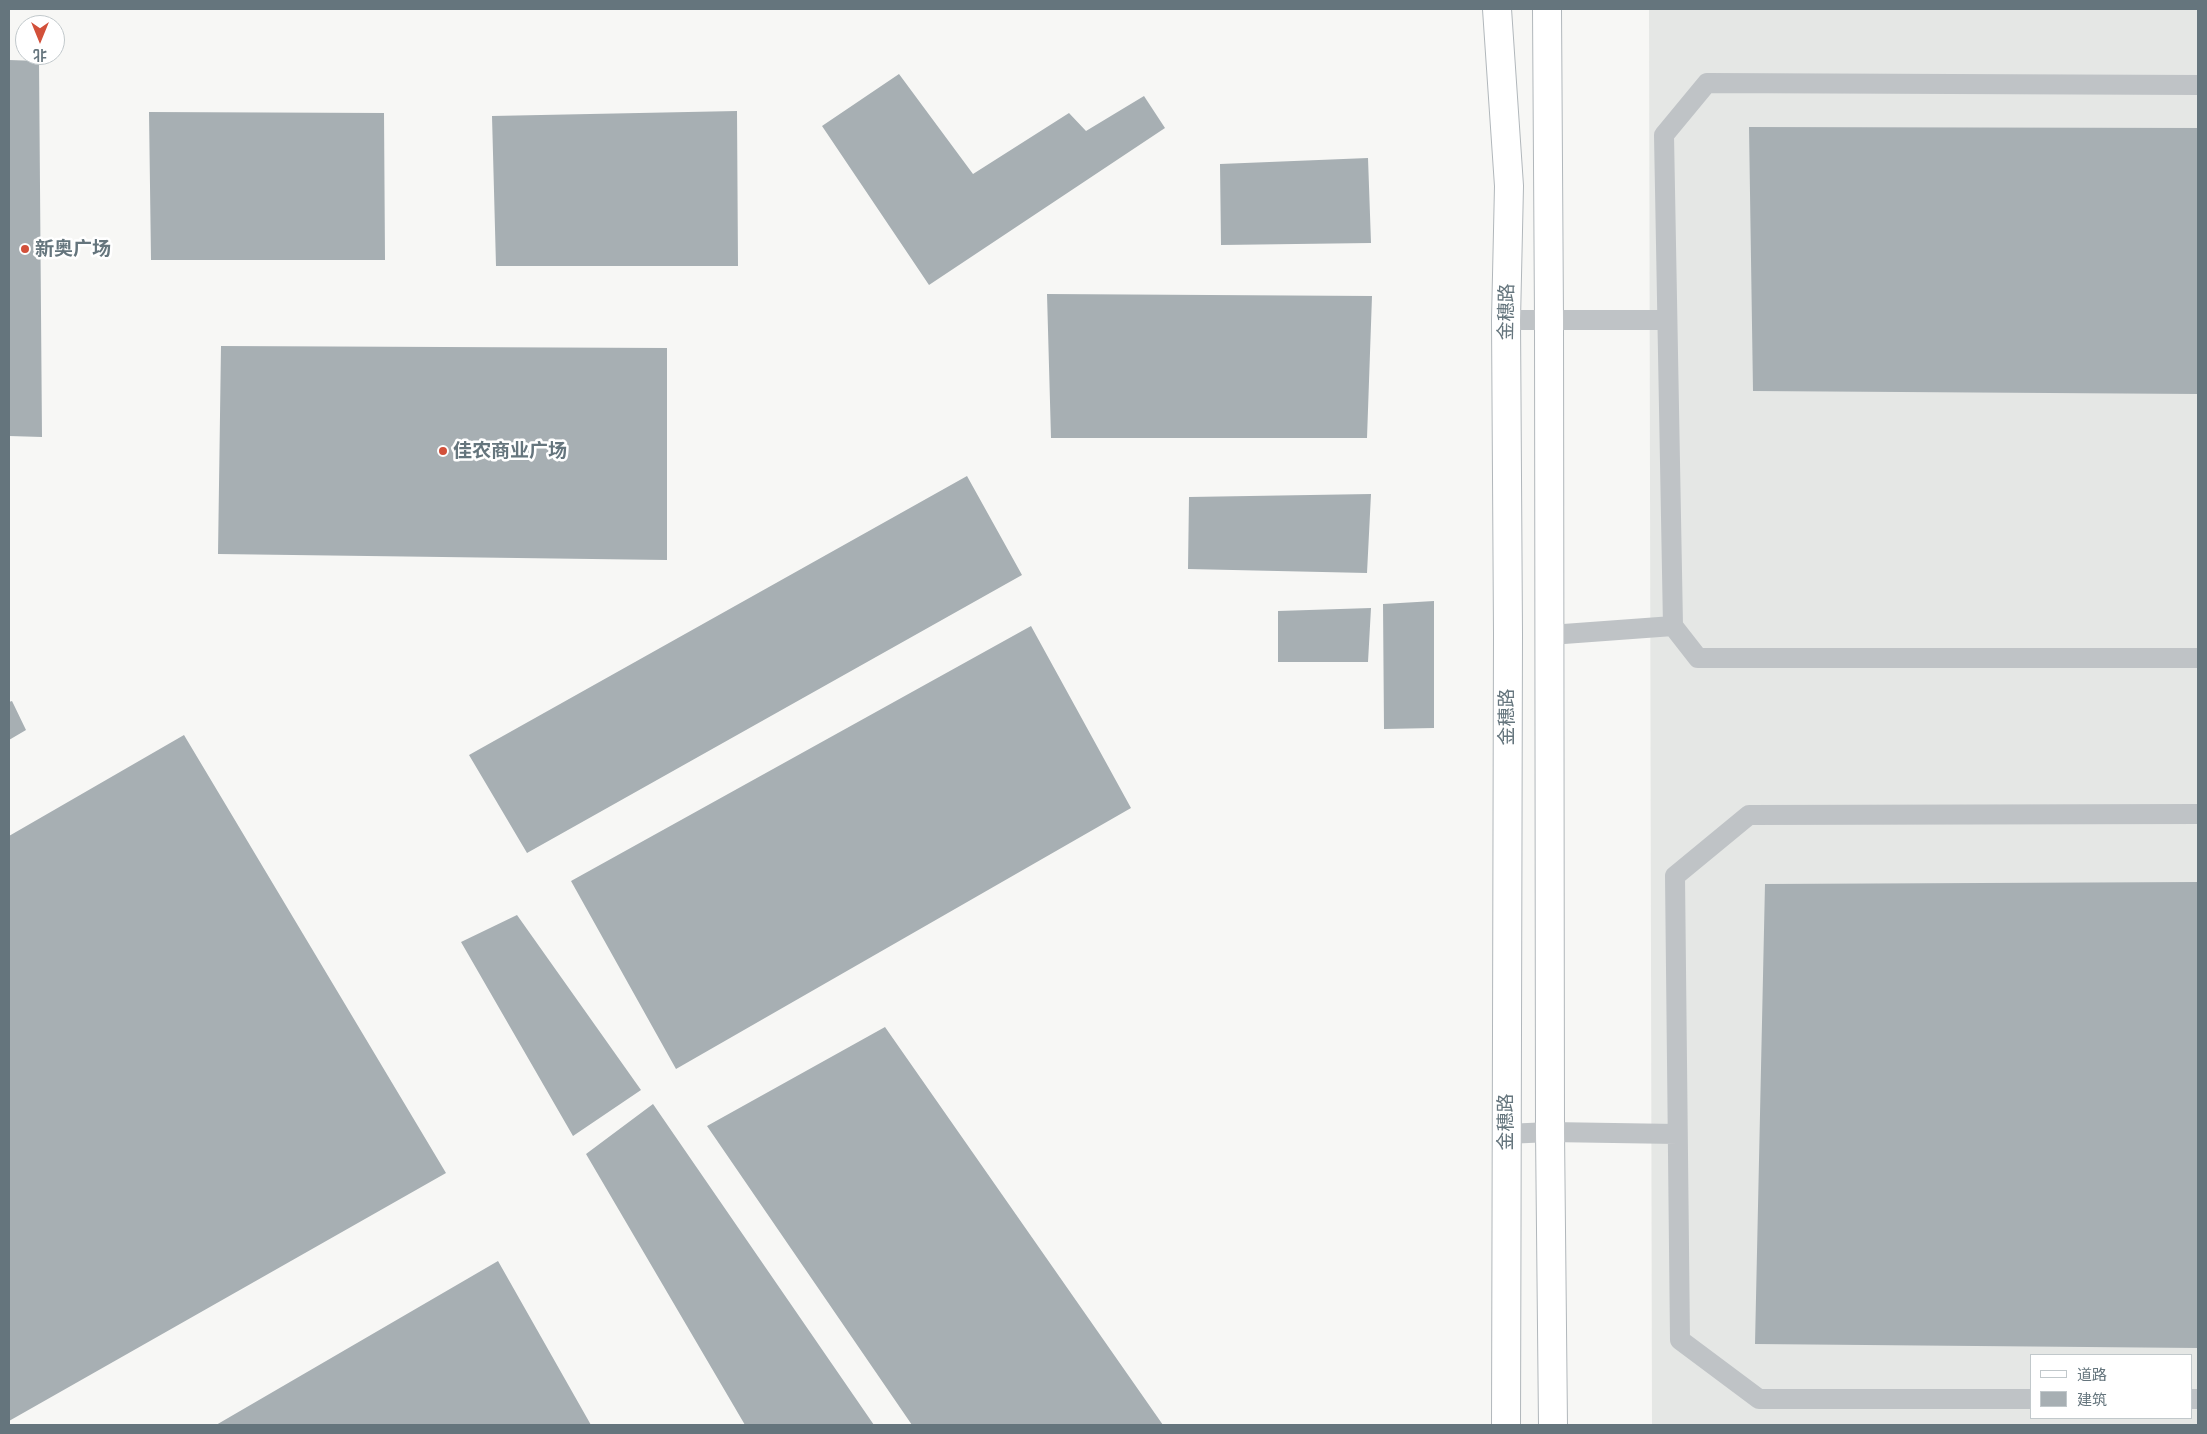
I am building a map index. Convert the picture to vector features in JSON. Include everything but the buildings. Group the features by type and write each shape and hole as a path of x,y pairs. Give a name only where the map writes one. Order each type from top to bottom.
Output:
{"street":[{"name":"金穗路","path":"1496,9 1509,186 1506,320 1508,624 1506,1425"},
{"path":"1546,9 1549,320 1550,1132 1553,1425"}],"lane":[{"path":"2198,85 1707,83 1664,135 1673,626 1698,658 2198,658"},
{"path":"1506,320 1667,320"},
{"path":"1550,635 1673,626"},
{"path":"2030,1399 1760,1399 1680,1340 1675,876 1749,816 2198,814"},
{"path":"1506,1134 1550,1132 1677,1134"}],"shaded area":[{"path":"1649,9 2198,9 2198,1425 1652,1425"}],"place":[{"name":"新奥广场","path":"25,249"},
{"name":"佳农商业广场","path":"443,451"}]}
